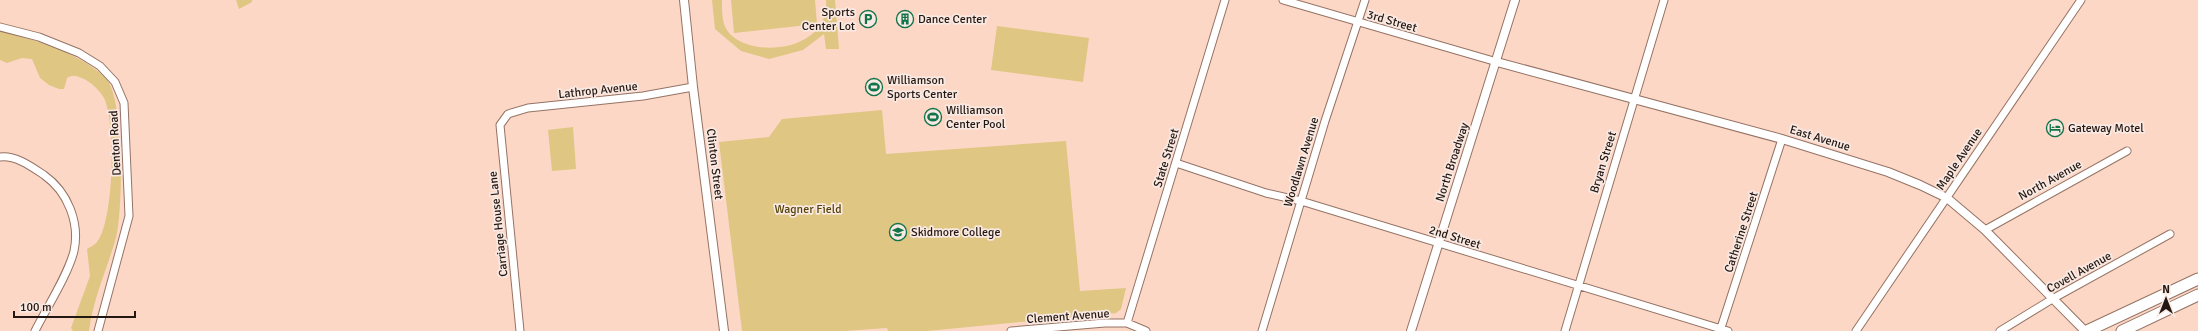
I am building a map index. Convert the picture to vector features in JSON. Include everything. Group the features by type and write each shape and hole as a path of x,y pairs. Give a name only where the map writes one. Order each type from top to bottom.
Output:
{"highway":[{"path":"2086,331 2198,279"},
{"path":"2122,331 2198,295"}],"street":[{"name":"Clinton Street","path":"684,0 693,87 724,331"},
{"name":"State Street","path":"1127,323 1225,0"},
{"name":"3rd Street","path":"1282,0 1497,62"},
{"name":"Woodlawn Avenue","path":"1262,331 1325,121 1365,0"},
{"name":"North Broadway","path":"1411,331 1459,176 1497,62 1515,0"},
{"name":"Bryan Street","path":"1566,331 1577,286 1664,0"},
{"name":"Maple Avenue","path":"1856,331 2081,0"},
{"name":"Denton Road","path":"0,27 39,37 79,53 100,66 115,82 124,103 129,216 98,331"},
{"name":"East Avenue","path":"1497,62 1782,139 1888,172 1920,185 1947,198 1985,230 2086,331"},
{"name":"Lathrop Avenue","path":"506,117 508,114 528,108 643,96 693,87"},
{"name":"Carriage House Lane","path":"506,117 500,125 500,140 520,331"},
{"name":"Catherine Street","path":"1723,330 1782,139"},
{"name":"North Avenue","path":"1985,230 2127,151"},
{"path":"0,157 21,161 52,181 65,197 72,213 74,251 35,331"},
{"name":"2nd Street","path":"1176,163 1266,193 1301,201 1723,330"},
{"name":"Covell Avenue","path":"2000,331 2054,298 2170,234"},
{"name":"Clement Avenue","path":"1012,331 1105,323 1127,323"},
{"path":"1127,323 1141,330"}],"green space":[{"path":"236,0 252,0 252,2 239,9"},
{"path":"712,0 722,0 722,15 724,24 732,36 746,44 763,47 781,47 799,42 814,33 824,19 826,0 835,0 839,49 826,49 824,34 803,50 769,59 741,51 715,29"},
{"path":"731,0 815,0 817,24 734,33"},
{"path":"997,26 1089,38 1083,82 991,70"},
{"path":"0,30 27,38 69,54 94,68 105,77 112,88 116,106 121,154 120,204 116,238 94,307 89,331 73,331 71,328 90,276 87,249 97,242 103,231 107,214 110,194 112,149 108,110 104,98 100,92 87,80 71,76 67,78 64,89 59,89 49,85 40,78 32,59 22,58 7,63 0,60"},
{"name":"Wagner Field","path":"882,110 886,154 1066,141 1080,291 1126,288 1121,309 1116,313 927,331 888,331 887,328 845,331 742,331 719,142 769,137 782,119"},
{"path":"573,127 576,169 552,171 548,130"}],"place":[{"name":"Sports Center Lot","path":"868,19"},
{"name":"Dance Center","path":"905,19"},
{"name":"Williamson Sports Center","path":"874,87"},
{"name":"Williamson Center Pool","path":"933,117"},
{"name":"Gateway Motel","path":"2055,128"},
{"name":"Skidmore College","path":"898,232"}]}
